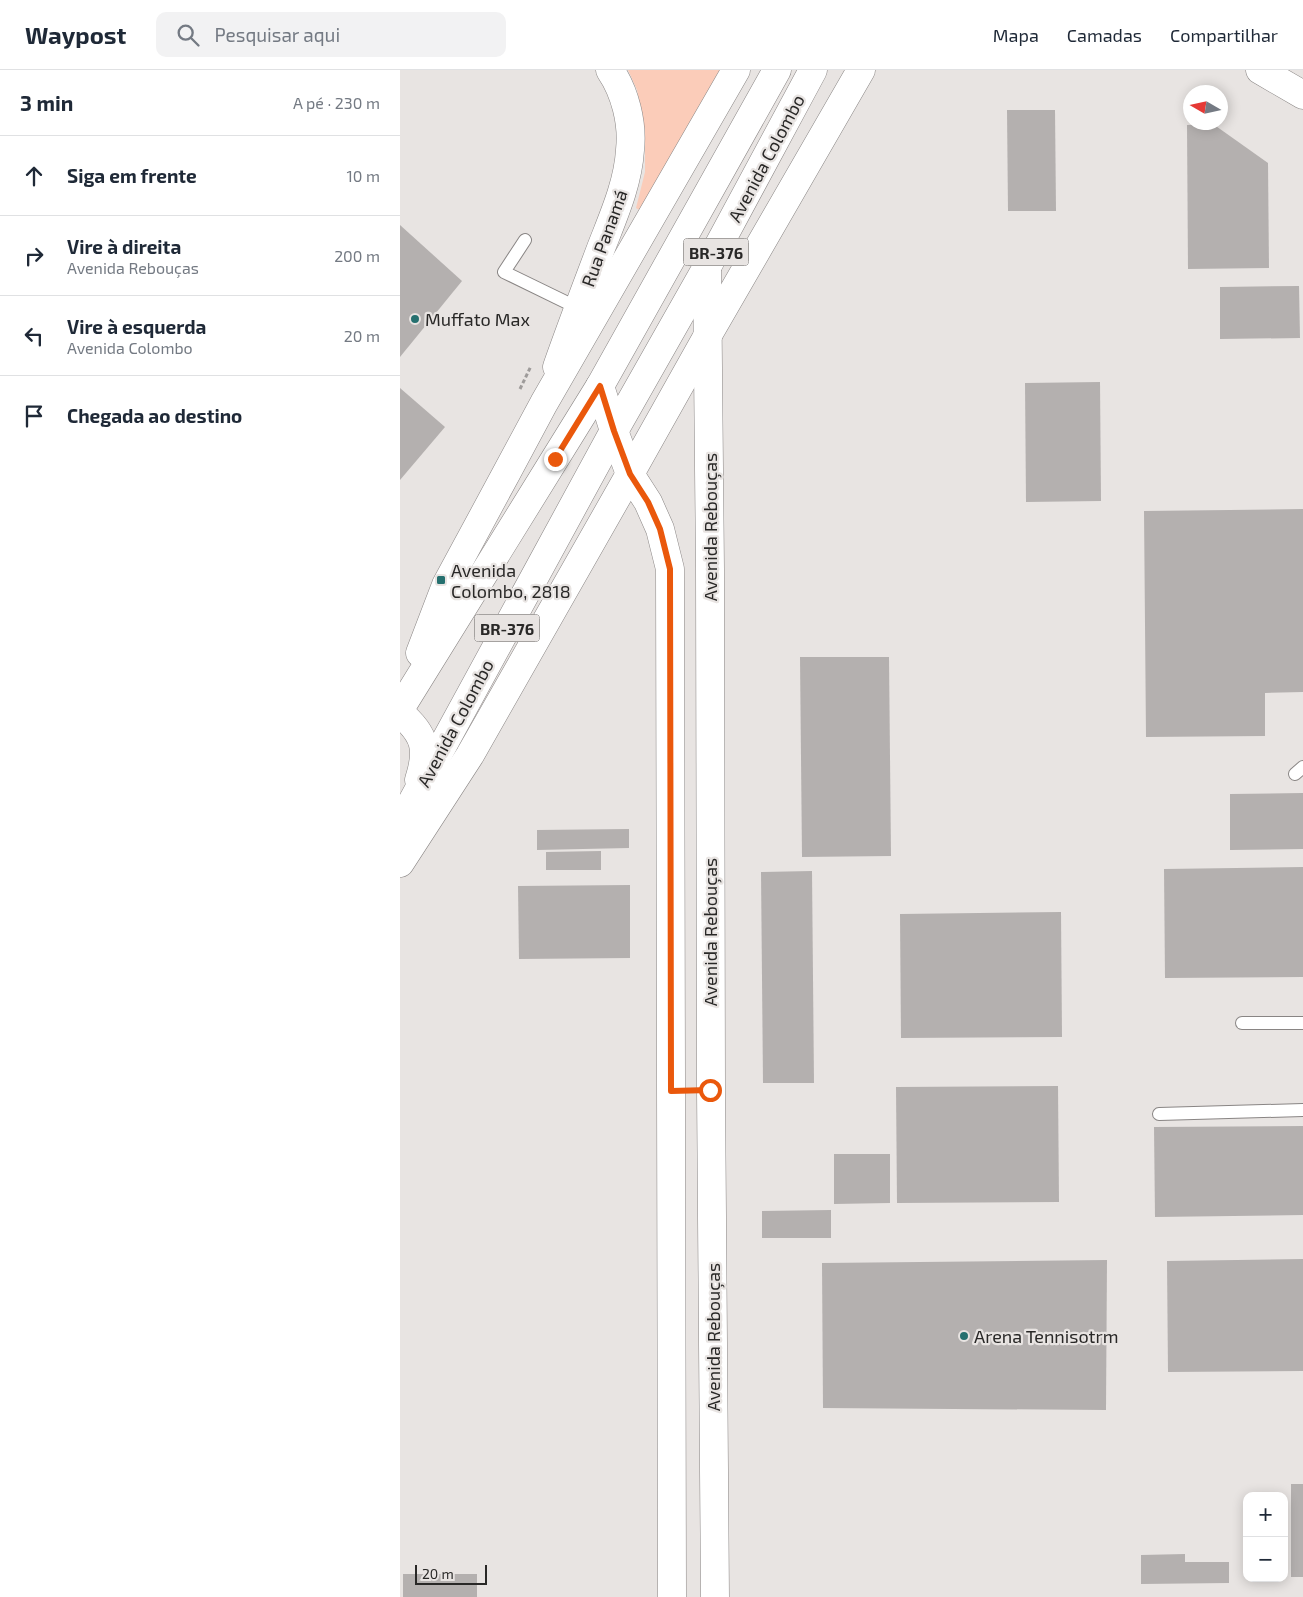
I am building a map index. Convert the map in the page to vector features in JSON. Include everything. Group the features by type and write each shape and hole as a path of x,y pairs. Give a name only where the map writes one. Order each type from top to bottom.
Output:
{"main road":[{"name":"Rua Panamá","path":"544,403 622,194 630,150 628,112 617,81 610,70"},
{"name":"Avenida Colombo","path":"400,708 446,585 544,403 736,70"},
{"name":"Avenida Colombo","path":"400,708 600,386 777,70"},
{"name":"Avenida Colombo","path":"406,814 614,431 707,267 813,70"},
{"path":"400,864 470,755 708,335 862,70"},
{"path":"1260,70 1303,95"},
{"name":"Avenida Rebouças","path":"707,267 710,569 710,1090 715,1597"},
{"path":"600,386 630,474 648,502 660,529 670,569 672,1597"},
{"path":"670,569 710,569"},
{"path":"400,713 414,725 423,744 425,754 424,767 406,814"},
{"path":"671,1091 710,1090"}],"lane":[{"path":"525,240 504,272 578,308"},
{"path":"1242,1023 1303,1024"},
{"path":"1159,1114 1303,1110"}],"shaded area":[{"path":"628,70 724,70 646,214 636,208 645,172 645,131 637,90"}],"building":[{"path":"1007,110 1055,110 1056,211 1008,211"},
{"path":"1187,130 1221,130 1268,163 1269,268 1188,269"},
{"name":"Muffato Max","path":"400,225 462,281 400,357"},
{"path":"1299,286 1300,338 1220,339 1220,287"},
{"path":"1100,382 1101,501 1026,502 1025,383"},
{"path":"400,388 445,427 400,480"},
{"path":"1303,509 1303,692 1265,693 1265,736 1146,737 1144,511"},
{"path":"800,657 889,657 891,856 802,857"},
{"path":"1303,793 1303,849 1230,850 1230,794"},
{"path":"629,829 629,848 537,850 537,830"},
{"path":"601,851 601,870 546,870 546,852"},
{"path":"1303,867 1303,977 1165,978 1164,869"},
{"path":"812,871 814,1083 763,1083 761,872"},
{"path":"630,885 630,958 519,959 518,886"},
{"path":"1061,912 1062,1037 901,1038 900,914"},
{"path":"1058,1086 1059,1202 897,1203 896,1087"},
{"path":"1303,1126 1303,1215 1155,1217 1154,1127"},
{"path":"834,1154 890,1154 890,1203 834,1204"},
{"path":"831,1210 831,1238 762,1238 762,1211"},
{"path":"1303,1259 1303,1371 1168,1372 1167,1261"},
{"name":"Arena Tennisotrm","path":"1107,1260 1106,1410 823,1408 822,1263"},
{"path":"1291,1484 1303,1484 1303,1577 1291,1577"},
{"path":"1185,1554 1185,1562 1229,1562 1229,1583 1141,1584 1141,1555"},
{"path":"403,1574 477,1574 477,1597 403,1597"}],"place":[{"name":"Muffato Max","path":"415,319"},
{"name":"Avenida Colombo, 2818","path":"441,580"},
{"name":"Arena Tennisotrm","path":"964,1336"}],"route":[{"path":"555,459 600,386 630,474 648,502 660,529 670,569 671,1091 710,1090"}]}
